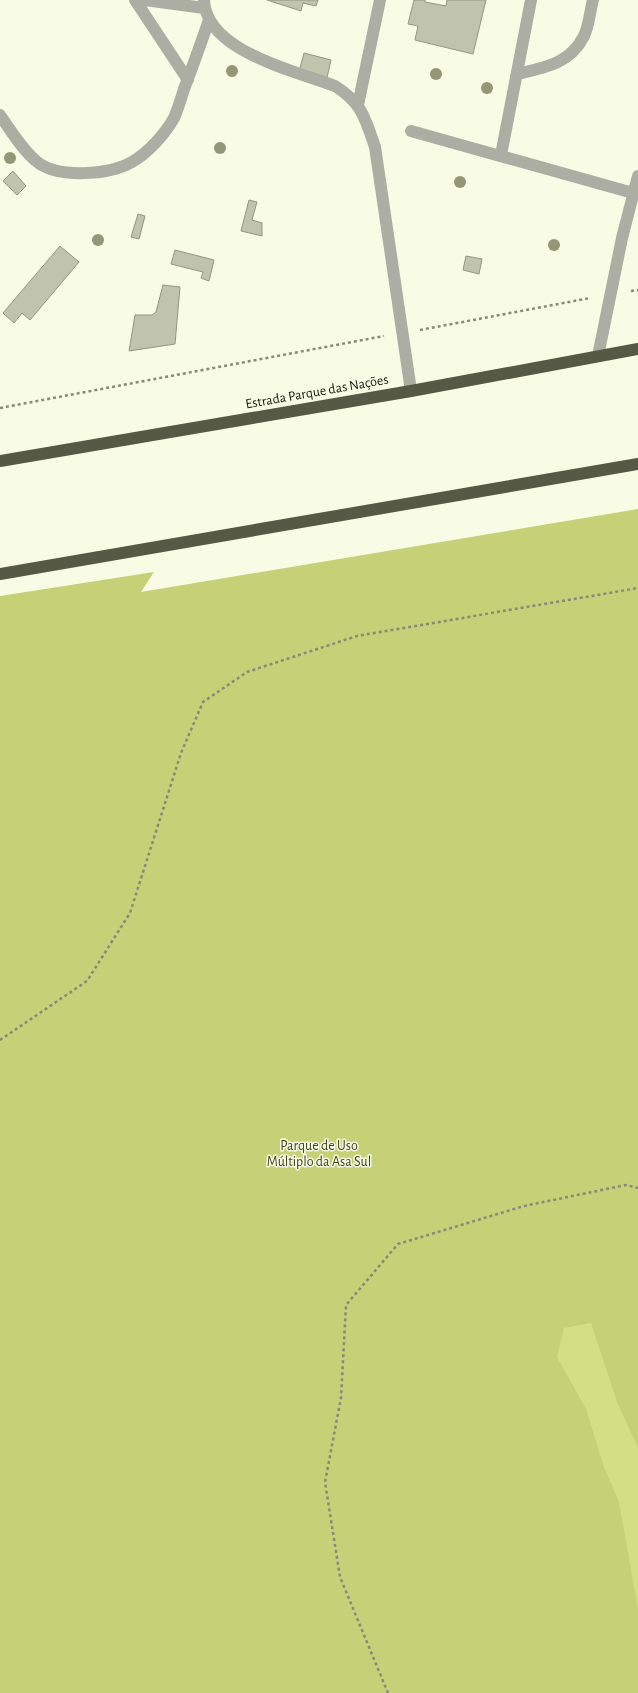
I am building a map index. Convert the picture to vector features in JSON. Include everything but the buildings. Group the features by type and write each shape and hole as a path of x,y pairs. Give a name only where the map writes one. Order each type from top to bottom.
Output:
{"highway":[{"name":"Estrada Parque das Nações","path":"0,461 411,391 638,349"},
{"path":"0,574 638,464"}],"lane":[{"path":"135,0 188,80"},
{"path":"145,0 204,4 209,20 222,34 242,51 265,62 335,86 345,92 358,105 375,146 411,391"},
{"path":"358,105 380,0"},
{"path":"501,155 530,0"},
{"path":"516,74 550,67 571,55 584,36 593,0"},
{"path":"0,115 7,126 36,161 47,167 64,173 99,173 130,163 141,156 161,136 174,118 209,20"},
{"path":"411,131 633,193"},
{"path":"598,356 622,238 638,176"}],"path":[{"path":"415,331 610,294"},
{"path":"0,408 391,335"},
{"path":"0,1040 87,981 130,913 181,753 203,702 247,672 357,636 638,588"},
{"path":"388,1693 340,1577 325,1482 341,1398 346,1305 398,1244 524,1206 626,1185 638,1188"}],"green space":[{"name":"Parque de Uso Múltiplo da Asa Sul","path":"638,509 638,1693 0,1693 0,596 154,572 141,592"}],"shaded area":[{"path":"591,1323 617,1402 638,1448 638,1609 619,1502 604,1467 586,1409 557,1357 564,1328"}]}
